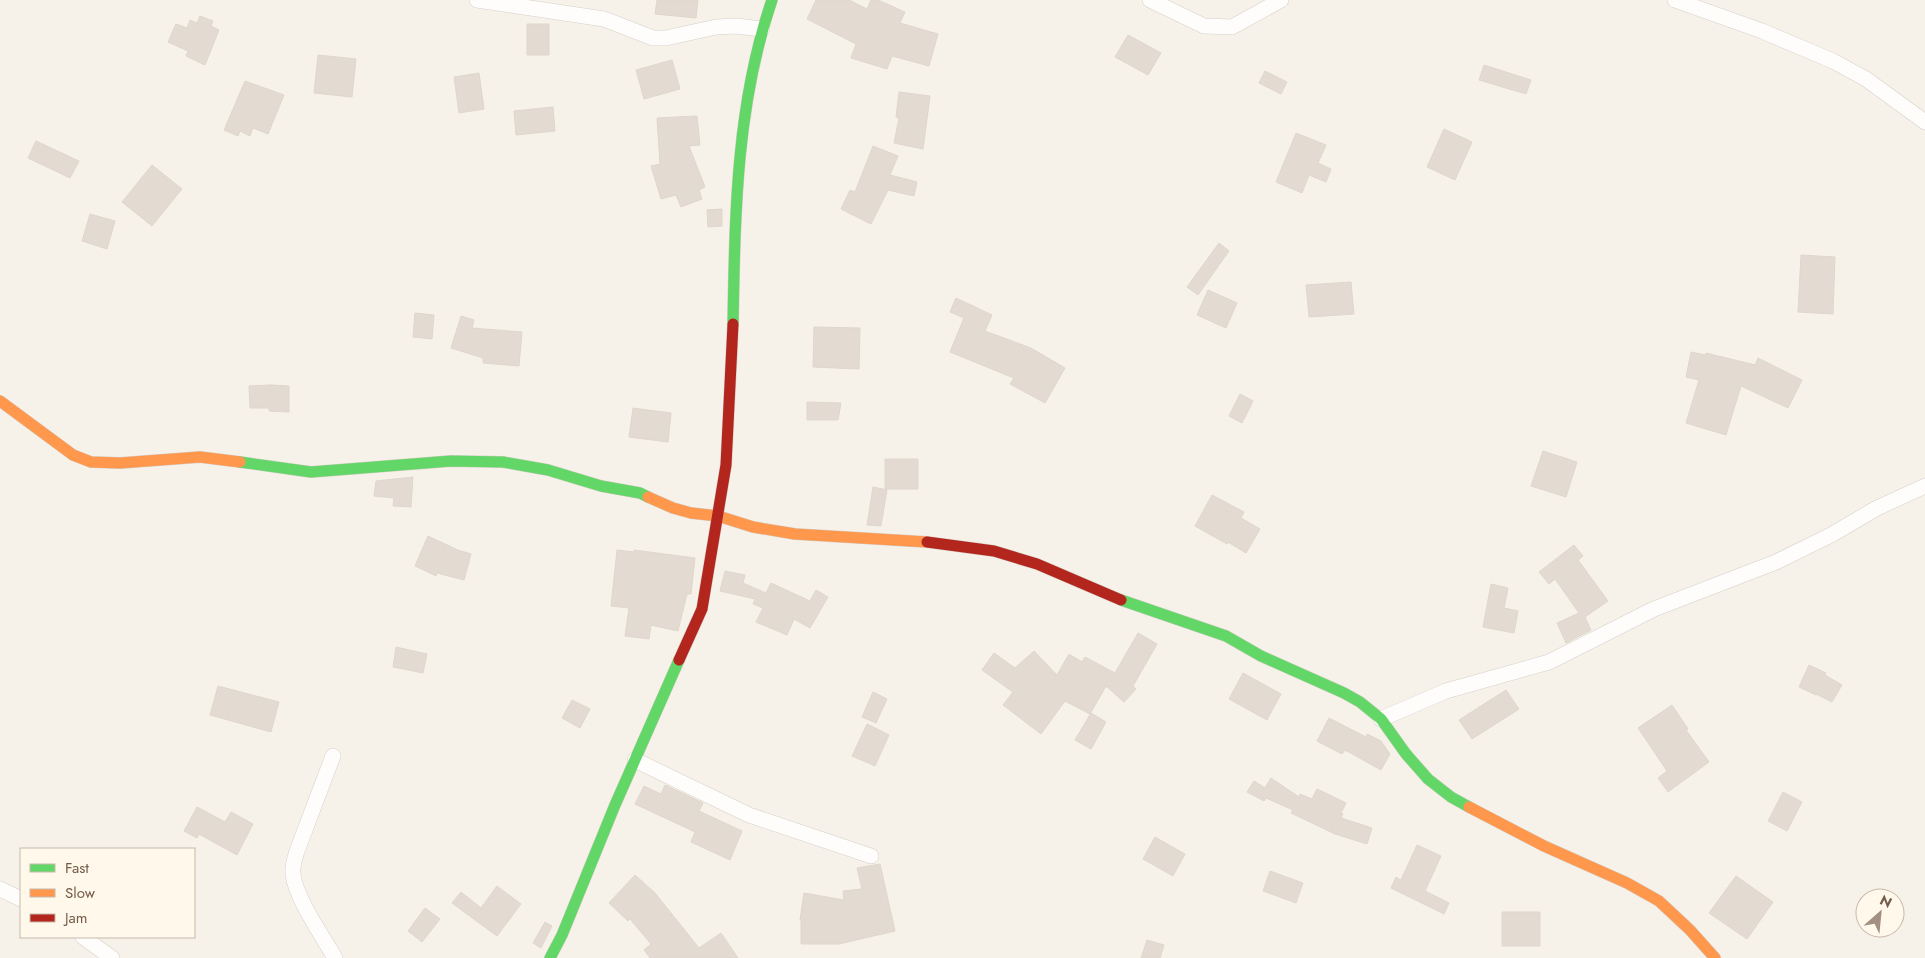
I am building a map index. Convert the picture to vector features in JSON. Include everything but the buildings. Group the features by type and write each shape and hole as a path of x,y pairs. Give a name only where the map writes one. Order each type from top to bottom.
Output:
{"street":[{"path":"478,0 604,19 653,38 666,38 716,27 736,26 762,29"},
{"path":"550,958 562,935 635,760 702,609 726,465 728,410 734,358 735,212 745,104 762,29 772,0"},
{"path":"1150,0 1204,26 1232,27 1281,0"},
{"path":"1675,0 1762,31 1833,61 1866,80 1925,122"},
{"path":"0,401 73,455 91,462 120,463 200,458 311,472 451,461 504,462 548,470 601,486 640,493 673,508 691,513 718,516 753,527 795,534 931,542 994,551 1037,564 1108,596 1226,636 1261,656 1360,702 1381,719 1406,754 1428,779 1451,797 1544,846 1627,883 1659,901 1690,930 1715,958"},
{"path":"1381,719 1446,691 1549,662 1654,609 1776,562 1877,508 1925,486"},
{"path":"333,756 297,851 293,875 298,892 335,958"},
{"path":"635,760 749,815 871,856"},
{"path":"0,889 20,899"},
{"path":"84,938 112,958"}],"traffic: fast":[{"path":"733,324 737,201 744,120 760,40 772,0"},
{"path":"240,462 311,472 451,461 503,462 548,470 601,486 640,493 648,497"},
{"path":"1121,600 1226,636 1261,656 1360,702 1381,719 1406,754 1428,779 1451,797 1469,807"},
{"path":"550,958 562,935 615,805 679,660"}],"traffic: slow":[{"path":"0,401 73,455 91,462 120,463 200,457 240,462"},
{"path":"648,497 673,508 691,513 718,516 753,527 795,534 927,542"},
{"path":"1469,807 1544,846 1627,883 1659,901 1690,930 1715,958"}],"traffic: jam":[{"path":"679,660 702,609 726,465 733,324"},
{"path":"927,542 994,551 1037,564 1121,600"}]}
